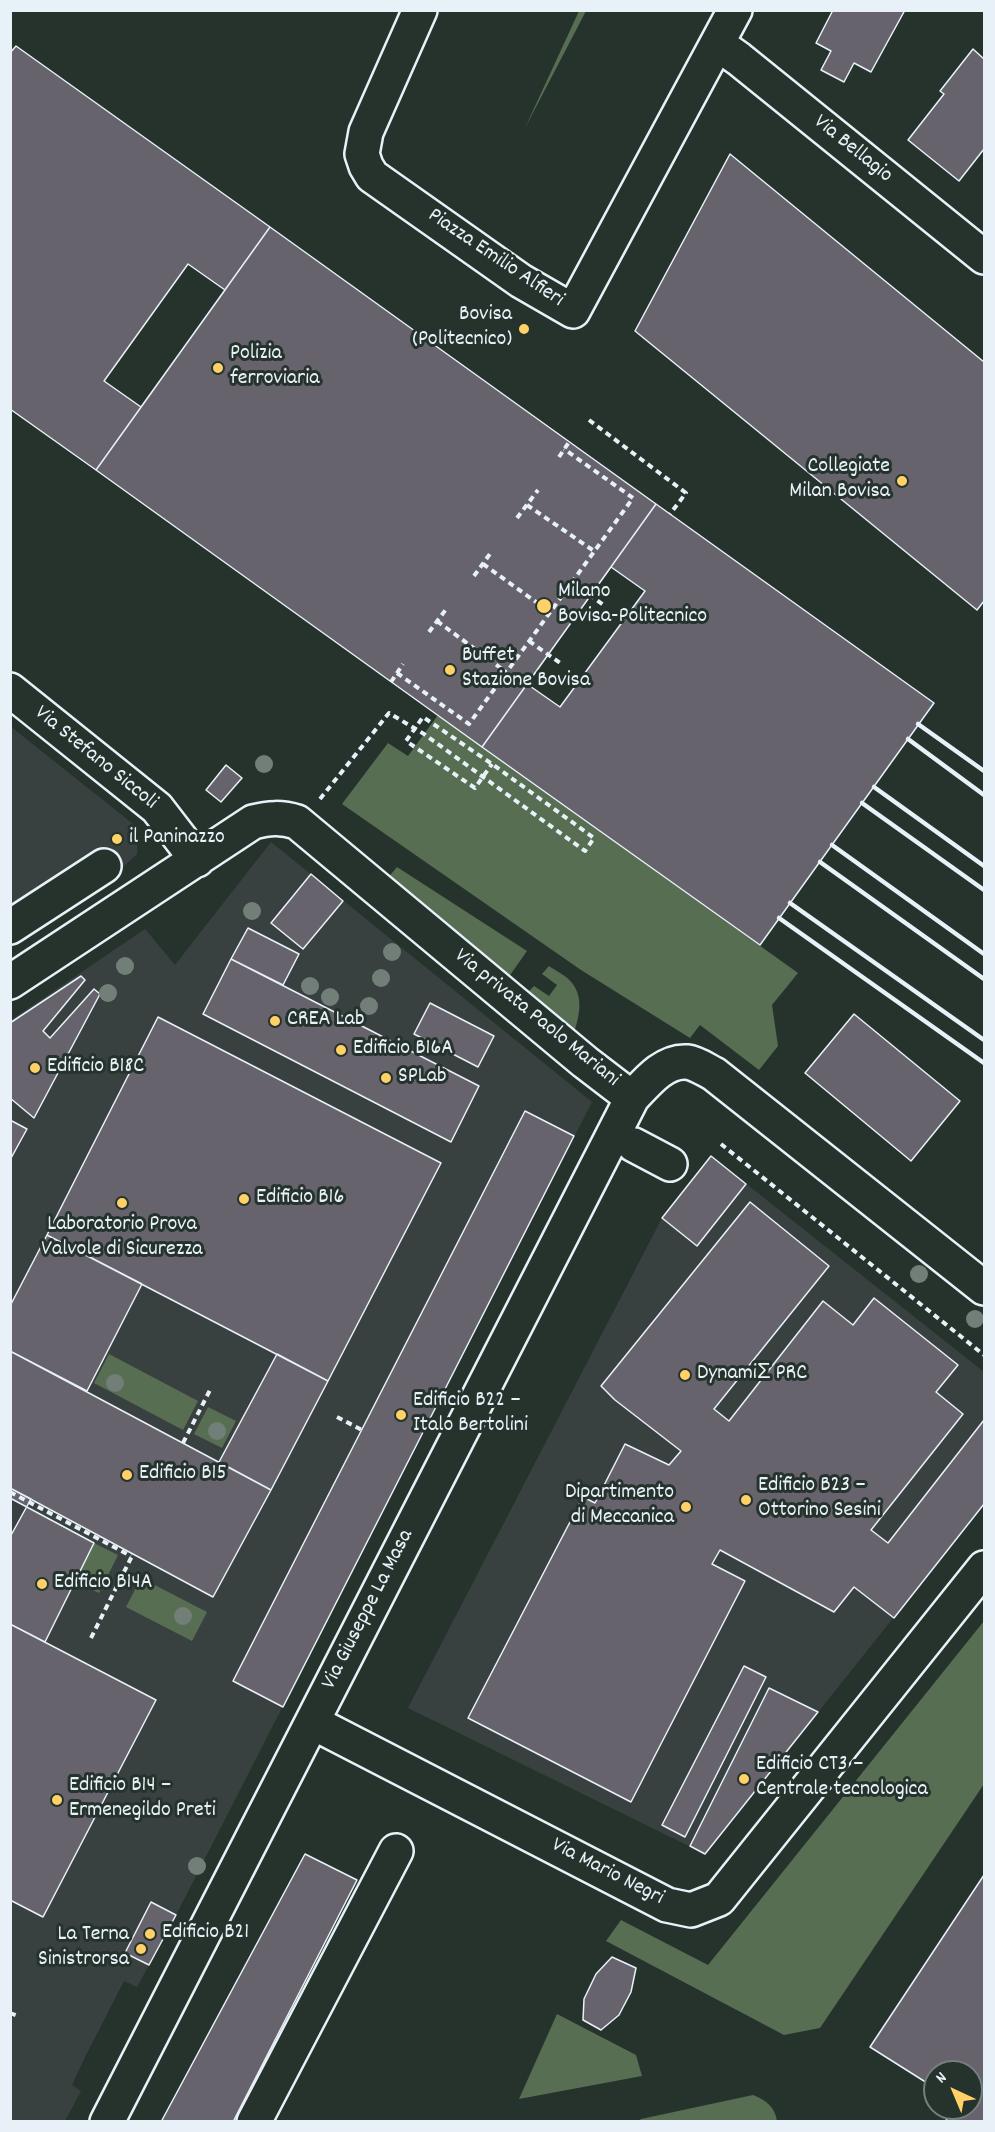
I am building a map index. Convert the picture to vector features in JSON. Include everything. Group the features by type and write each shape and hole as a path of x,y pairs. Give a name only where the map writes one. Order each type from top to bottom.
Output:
{"street":[{"name":"Piazza Emilio Alfieri","path":"420,10 366,132 362,154 366,166 377,179 521,281 573,311 735,10"},
{"name":"Via Bellagio","path":"718,44 984,257"},
{"name":"Via Stefano Siccoli","path":"10,690 157,808 197,860"},
{"name":"Via privata Paolo Mariani","path":"10,982 253,822 269,817 297,822 632,1098 651,1077 668,1066 688,1062 714,1074 984,1288"},
{"path":"10,927 104,866"},
{"name":"Via Giuseppe La Masa","path":"107,2121 632,1098"},
{"path":"634,1145 670,1164"},
{"name":"Via Mario Negri","path":"312,1722 667,1905 691,1910 719,1899 984,1568"},
{"path":"254,2121 396,1851"}],"path":[{"path":"589,420 686,493 670,514"},
{"path":"559,457 569,442"},
{"path":"397,673 469,724 633,498 564,449"},
{"path":"517,518 538,490"},
{"path":"527,505 594,551"},
{"path":"474,576 492,551"},
{"path":"483,564 550,612"},
{"path":"572,582 605,606"},
{"path":"429,632 447,608"},
{"path":"437,621 506,672"},
{"path":"529,641 562,665"},
{"path":"391,682 403,664"},
{"path":"319,801 389,713 416,729 585,851 594,838 492,764 423,717 416,729 406,741 475,788 492,764"},
{"path":"721,1144 984,1355"},
{"path":"183,1443 210,1390"},
{"path":"336,1417 362,1430"},
{"path":"10,1492 132,1555 91,1638"},
{"path":"10,2013 18,2016"}],"shaded area":[{"path":"10,726 138,828 137,854 121,869 11,941"},
{"path":"271,842 592,1102 176,1915 137,1987 124,1981 72,2085 81,2091 65,2121 11,2122 11,1020 145,929 175,965"},
{"name":"Edificio B23 – Ottorino Sesini","path":"711,1156 984,1372 984,1504 705,1854 408,1708 662,1218"}],"green space":[{"path":"579,11 586,11 525,128"},
{"path":"438,715 798,973 772,1005 778,1046 759,1070 700,1025 690,1038 581,970 342,804 388,743 408,756"},
{"path":"397,867 527,951 508,978 387,879"},
{"path":"549,966 570,980 576,989 579,1014 574,1033 527,993 534,986 549,996 557,985 542,974"},
{"path":"109,1354 198,1401 183,1430 94,1383"},
{"path":"208,1407 236,1421 222,1448 194,1434"},
{"path":"94,1543 118,1555 99,1593 75,1581"},
{"path":"141,1578 207,1612 192,1641 126,1607"},
{"path":"984,1621 984,1784 820,2028 784,2035 606,1941 621,1920 708,1965"},
{"path":"557,2014 636,2055 642,2076 519,2099"},
{"path":"753,2095 769,2105 777,2121 638,2121 641,2119"}],"building":[{"path":"833,10 905,10 871,72 854,63 844,82 821,70 831,51 816,43"},
{"path":"16,46 270,227 96,470 10,409 10,53"},
{"path":"973,49 984,59 984,149 959,181 908,140 944,94 940,91"},
{"name":"Collegiate Milan Bovisa","path":"730,154 984,362 984,601 977,610 635,331"},
{"path":"270,227 656,504 482,747 96,470"},
{"path":"188,264 225,290 141,407 104,381"},
{"path":"656,504 934,703 760,945 482,747"},
{"path":"611,567 645,591 560,707 527,684"},
{"path":"226,765 242,778 221,802 206,790"},
{"path":"311,874 343,901 303,949 271,923"},
{"path":"248,928 299,954 283,985 231,959"},
{"name":"Edificio B16A","path":"231,959 479,1086 451,1142 203,1014"},
{"name":"Edificio B18C","path":"81,976 85,980 43,1031 50,1038 94,989 100,994 34,1118 10,1098 10,1023"},
{"path":"430,1003 494,1036 478,1067 414,1034"},
{"path":"854,1014 960,1101 911,1161 805,1073"},
{"name":"Edificio B16","path":"158,1017 441,1163 328,1381 47,1235"},
{"name":"Edificio B22 – Italo Bertolini","path":"525,1111 574,1136 283,1707 233,1681"},
{"path":"10,1120 27,1129 10,1160"},
{"path":"711,1156 746,1184 697,1246 662,1218"},
{"name":"Edificio B23 – Ottorino Sesini","path":"750,1202 829,1266 714,1409 729,1421 823,1301 853,1325 874,1298 958,1365 936,1392 963,1414 871,1530 888,1543 984,1420 984,1504 894,1618 854,1587 834,1612 720,1550 712,1564 745,1581 631,1802 468,1718 583,1497 595,1503 625,1444 669,1465 681,1451 615,1400 601,1386"},
{"path":"47,1235 142,1284 87,1391 10,1351 10,1306"},
{"name":"Edificio B15","path":"10,1351 271,1490 213,1597 10,1488"},
{"path":"277,1354 328,1381 271,1490 219,1462"},
{"path":"10,1488 31,1499 10,1537"},
{"name":"Edificio B14A","path":"10,1498 94,1543 45,1642 10,1624"},
{"name":"Edificio B14 – Ermenegildo Preti","path":"10,1624 156,1700 43,1917 10,1900"},
{"path":"744,1666 766,1677 685,1837 662,1825"},
{"name":"Edificio CT3 – Centrale tecnologica","path":"769,1688 818,1712 705,1854 690,1846"},
{"path":"305,1854 357,1880 233,2122 161,2122"},
{"path":"984,1875 984,2122 947,2122 947,2120 983,2120 983,2060 923,2060 923,2080 870,2047"},
{"name":"Edificio B21","path":"151,1902 176,1915 149,1965 125,1953"},
{"path":"612,1957 636,1968 631,1992 619,2015 601,2030 583,2020 584,1999 596,1974"}],"railway":[{"path":"918,724 984,771"},
{"path":"908,739 984,795"},
{"path":"874,787 984,866"},
{"path":"862,803 984,890"},
{"path":"832,845 984,954"},
{"path":"820,862 984,979"},
{"path":"790,903 984,1040"},
{"path":"779,918 984,1063"}],"place":[{"name":"Bovisa (Politecnico)","path":"524,329"},
{"name":"Polizia ferroviaria","path":"218,368"},
{"name":"Collegiate Milan Bovisa","path":"902,481"},
{"name":"Milano Bovisa-Politecnico","path":"544,606"},
{"name":"Buffet Stazione Bovisa","path":"450,670"},
{"name":"il Paninazzo","path":"117,839"},
{"name":"CREA Lab","path":"275,1021"},
{"name":"Edificio B16A","path":"341,1050"},
{"name":"Edificio B18C","path":"35,1068"},
{"name":"SPLab","path":"386,1078"},
{"name":"Edificio B16","path":"244,1199"},
{"name":"Laboratorio Prova Valvole di Sicurezza","path":"122,1203"},
{"name":"DynamiΣ PRC","path":"685,1375"},
{"name":"Edificio B22 – Italo Bertolini","path":"401,1415"},
{"name":"Edificio B15","path":"127,1475"},
{"name":"Edificio B23 – Ottorino Sesini","path":"746,1500"},
{"name":"Dipartimento di Meccanica","path":"686,1507"},
{"name":"Edificio B14A","path":"42,1584"},
{"name":"Edificio CT3 – Centrale tecnologica","path":"744,1779"},
{"name":"Edificio B14 – Ermenegildo Preti","path":"57,1800"},
{"name":"Edificio B21","path":"150,1934"},
{"name":"La Terna Sinistrorsa","path":"141,1949"}]}
